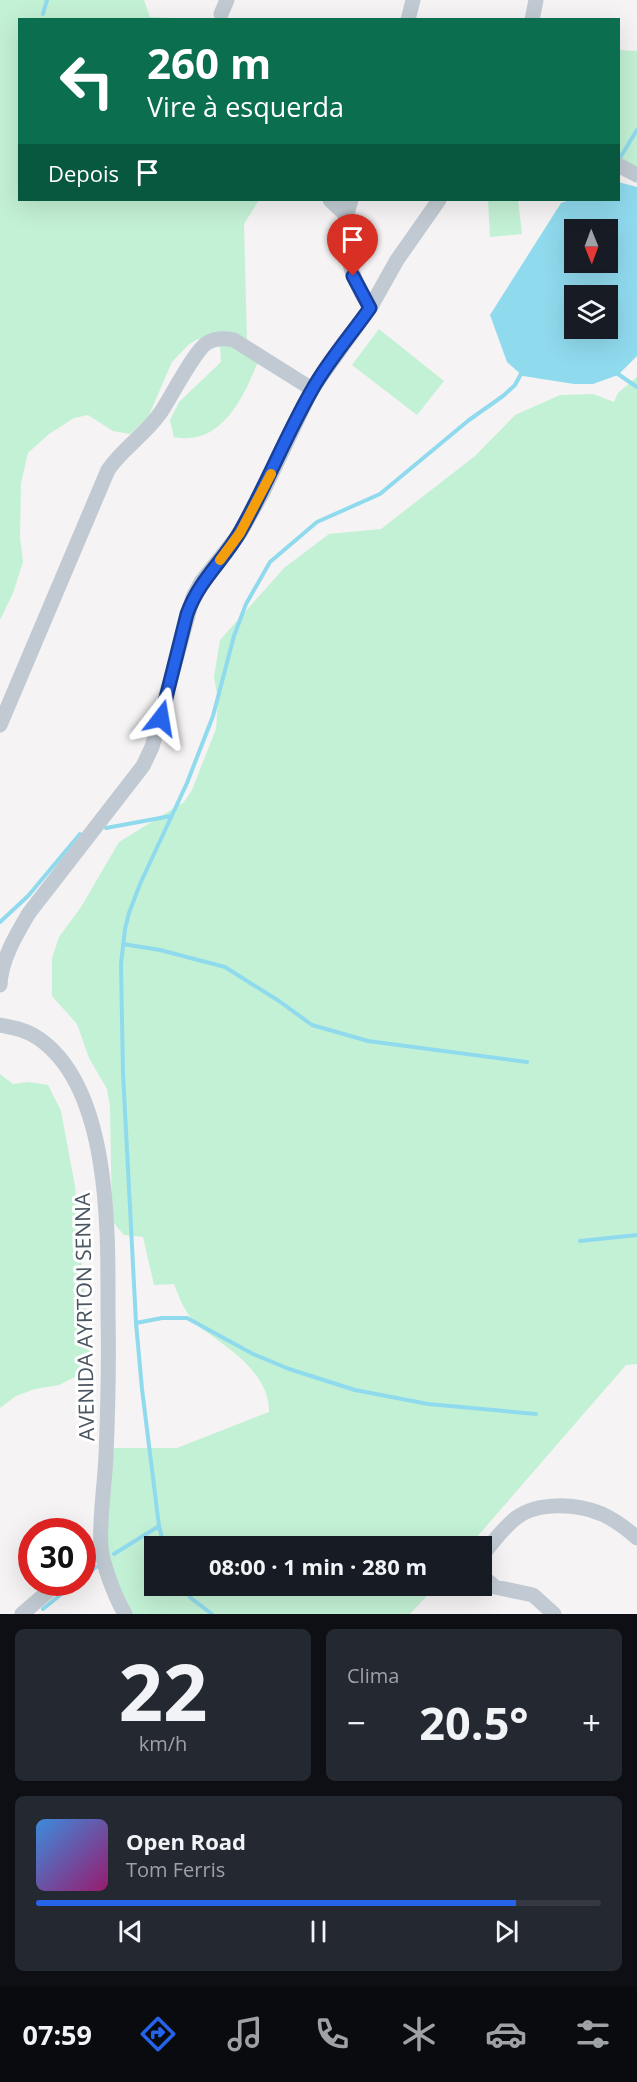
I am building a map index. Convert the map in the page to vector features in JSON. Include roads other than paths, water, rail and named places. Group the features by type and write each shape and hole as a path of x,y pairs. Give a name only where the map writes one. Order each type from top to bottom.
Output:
{"street":[{"path":"408,18 413,0"},
{"path":"532,18 536,0"},
{"path":"620,166 637,175"},
{"path":"331,201 346,215"},
{"path":"351,201 346,215 346,251 356,283 370,308"},
{"path":"0,985 6,958 28,913 143,766 161,718 187,614 201,582 240,533 263,492 312,389 370,308 397,260 438,201"},
{"path":"0,725 108,470 119,456 149,428 201,348 215,339 234,340 312,389"},
{"name":"AVENIDA AYRTON SENNA","path":"0,1025 28,1031 54,1051 65,1065 89,1115 102,1168 108,1230 109,1367 101,1547 113,1589 125,1614"},
{"path":"492,1545 517,1517 538,1508 572,1507 590,1510 613,1520 637,1538"},
{"path":"96,1551 101,1547"},
{"path":"492,1584 533,1595 554,1614"},
{"path":"22,1614 43,1596"}],"water":[{"path":"620,183 637,187 637,356 618,375 593,384 574,384 523,376 507,362 490,315 561,203 620,201"}],"waterway":[{"path":"43,14 47,0"},
{"path":"620,158 637,130"},
{"path":"162,1536 142,1389 136,1323 123,1073 121,964 129,913 187,783 213,716 234,636 246,604 270,562 317,522 380,494 469,420 503,396 515,385 522,372"},
{"path":"615,372 637,387"},
{"path":"106,828 171,816"},
{"path":"0,922 28,896 80,834"},
{"path":"123,944 160,950 225,967 312,1025 368,1041 527,1062"},
{"path":"580,1241 637,1235"},
{"path":"136,1323 162,1318 187,1318 253,1354 289,1369 355,1390 428,1404 536,1414"},
{"path":"114,1554 159,1526"},
{"path":"43,1609 59,1596"},
{"path":"189,1596 212,1614"}]}
